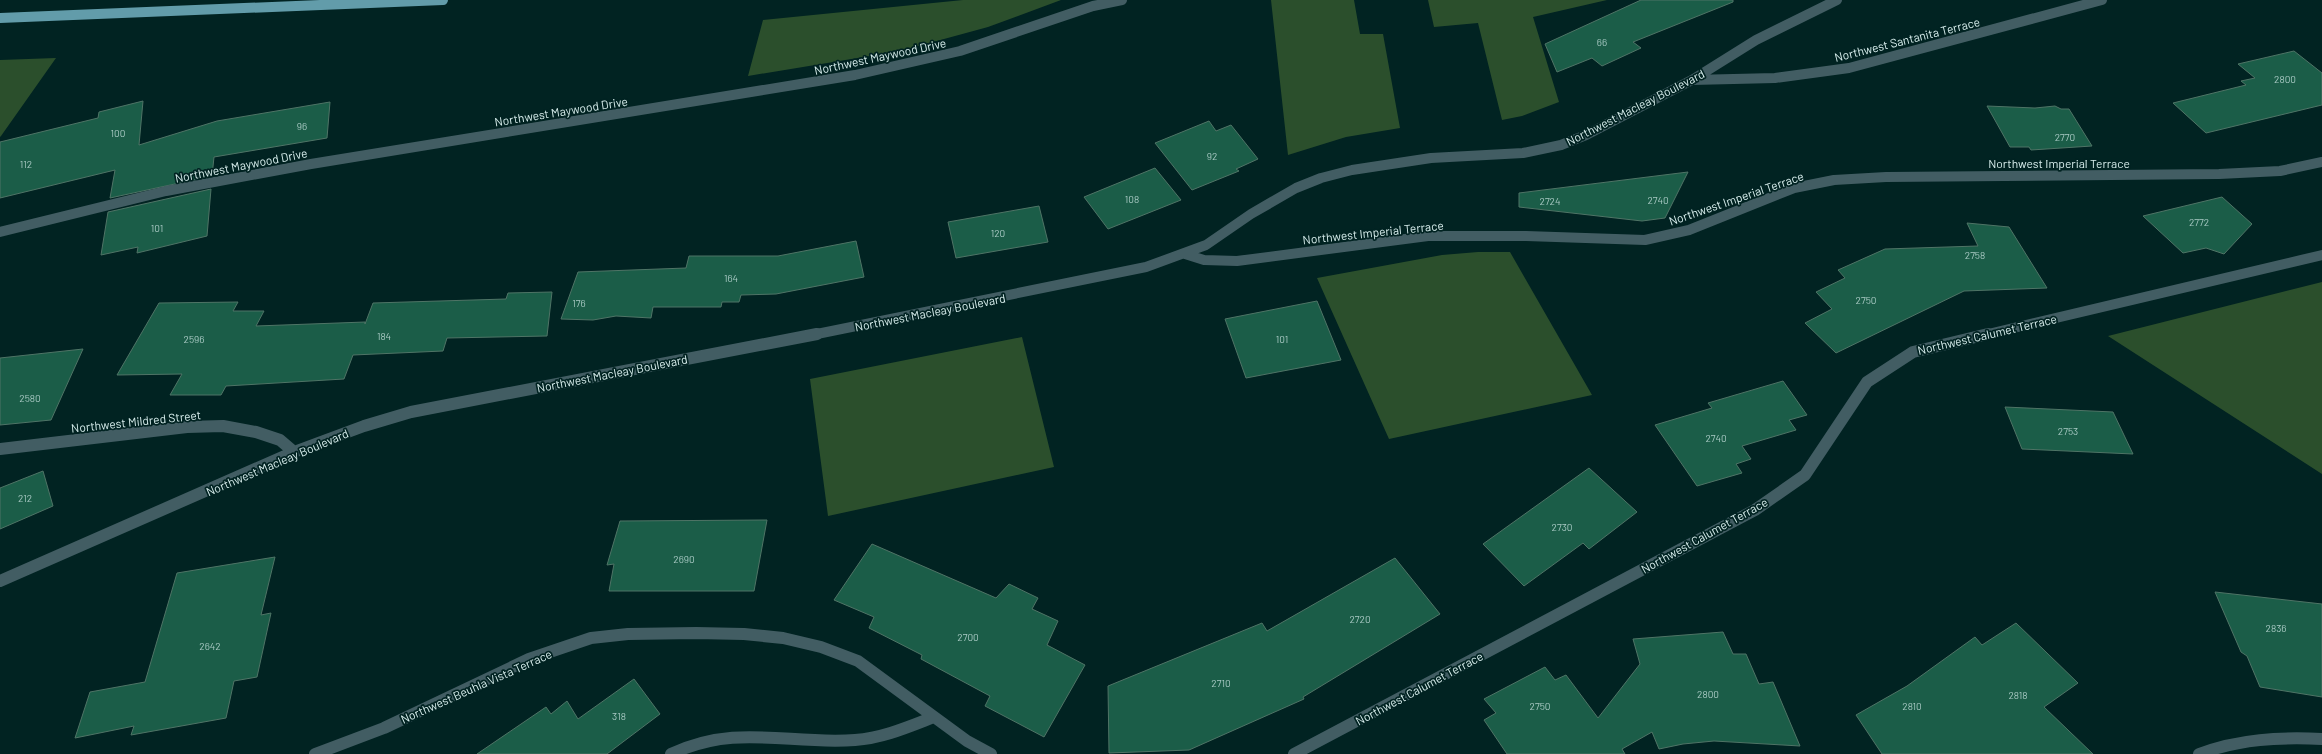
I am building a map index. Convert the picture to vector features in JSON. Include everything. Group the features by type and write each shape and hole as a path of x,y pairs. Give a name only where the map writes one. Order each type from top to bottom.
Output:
{"main road":[{"path":"0,18 443,0"}],"street":[{"name":"Northwest Maywood Drive","path":"0,232 166,191 311,164 855,75 960,51 1093,6 1122,0"},
{"name":"Northwest Macleay Boulevard","path":"0,581 294,452 364,426 412,412 783,341 1090,280 1146,267 1185,254 1206,245 1251,214 1290,192 1321,178 1352,170 1432,158 1541,151 1586,135 1692,80 1756,40 1837,0"},
{"name":"Northwest Santanita Terrace","path":"1692,80 1775,78 1849,68 2102,0"},
{"name":"Northwest Imperial Terrace","path":"1185,254 1197,260 1237,261 1428,236 1526,236 1600,240 1645,240 1689,230 1794,188 1834,180 1886,177 2219,174 2280,171 2322,162"},
{"name":"Northwest Calumet Terrace","path":"1294,754 1754,510 1805,475 1867,382 1913,352 2322,255"},
{"name":"Northwest Mildred Street","path":"0,450 187,427 223,426 256,432 280,440 294,452"},
{"name":"Northwest Beuhla Vista Terrace","path":"315,754 384,728 529,659 590,638 628,634 744,634 783,638 820,647 858,661 967,741 991,754"},
{"path":"671,754 679,749 714,738 756,736 814,740 862,738 892,734 934,717"},
{"path":"2199,754 2220,745 2257,740 2305,738 2322,739"}],"green space":[{"path":"963,0 1061,0 988,27 900,51 748,76 763,20"},
{"path":"1271,0 1354,0 1360,34 1383,34 1400,128 1346,137 1288,155"},
{"path":"1428,0 1607,0 1533,17 1559,102 1522,116 1502,120 1478,23 1434,27"},
{"path":"56,58 1,136 0,137 0,60"},
{"path":"1478,252 1510,252 1592,395 1389,439 1317,278 1442,255"},
{"path":"2322,282 2322,474 2108,336"},
{"path":"1022,337 1054,467 828,516 810,379"}],"building":[{"path":"1641,0 1733,0 1733,2 1633,42 1641,48 1602,66 1592,58 1557,72 1545,44"},
{"path":"2294,51 2322,73 2322,105 2206,133 2173,103 2246,85 2241,81 2255,78 2238,64"},
{"path":"143,101 139,145 217,121 330,102 327,138 214,157 212,176 110,198 115,170 0,198 0,142 98,118 99,112"},
{"path":"1987,106 2035,108 2055,106 2061,109 2069,109 2092,146 2031,150 2029,147 2010,147"},
{"path":"1209,121 1216,131 1231,125 1258,159 1236,169 1239,171 1192,190 1155,143"},
{"path":"1155,168 1181,200 1108,229 1084,197"},
{"path":"1688,172 1665,218 1642,221 1519,207 1519,193"},
{"path":"211,189 207,236 137,253 138,247 101,255 108,212"},
{"path":"2222,197 2252,224 2224,254 2206,248 2183,253 2143,216"},
{"path":"1039,206 1048,242 956,258 948,222"},
{"path":"1967,223 2009,227 2047,288 1964,291 1836,353 1805,323 1832,309 1816,292 1845,278 1838,270 1885,249 1978,246"},
{"path":"856,241 864,277 776,294 741,295 739,302 722,302 721,307 653,307 651,318 616,316 593,320 561,319 578,272 686,268 689,256 778,256"},
{"path":"552,292 547,336 447,338 443,351 353,355 344,379 226,386 221,395 170,395 182,374 117,375 159,303 238,302 233,311 264,311 256,326 365,322 365,324 373,303 506,299 508,293"},
{"path":"1317,301 1341,360 1246,378 1225,319"},
{"path":"83,349 51,420 0,425 0,358"},
{"path":"1783,381 1807,415 1789,420 1796,430 1742,446 1751,459 1736,464 1742,473 1697,486 1655,425 1712,408 1708,403"},
{"path":"2005,407 2113,412 2133,454 2022,449"},
{"path":"1589,468 1637,512 1589,549 1583,543 1524,586 1483,544"},
{"path":"43,471 53,506 0,529 0,488"},
{"path":"767,520 754,591 609,591 614,564 607,565 620,521"},
{"path":"872,544 996,598 1009,584 1038,598 1032,609 1058,621 1047,645 1085,665 1044,737 985,706 990,696 921,659 922,655 869,628 874,617 834,600"},
{"path":"275,557 261,615 271,613 257,677 234,681 226,718 131,735 134,726 75,738 90,692 145,682 177,573"},
{"path":"1395,558 1440,614 1303,697 1304,699 1189,750 1109,753 1108,686 1262,623 1267,631"},
{"path":"2215,592 2322,604 2322,697 2260,687 2247,656 2241,652"},
{"path":"2016,623 2078,683 2044,707 2093,754 1882,754 1856,715 1907,686 1975,637 1982,645"},
{"path":"1723,632 1733,654 1746,654 1759,684 1773,682 1800,746 1714,741 1683,744 1659,749 1652,732 1622,749 1625,754 1507,754 1484,720 1496,713 1484,699 1545,667 1555,680 1566,675 1598,718 1640,664 1633,639"},
{"path":"634,679 660,714 607,754 477,754 546,707 551,714 567,701 578,719"}]}
